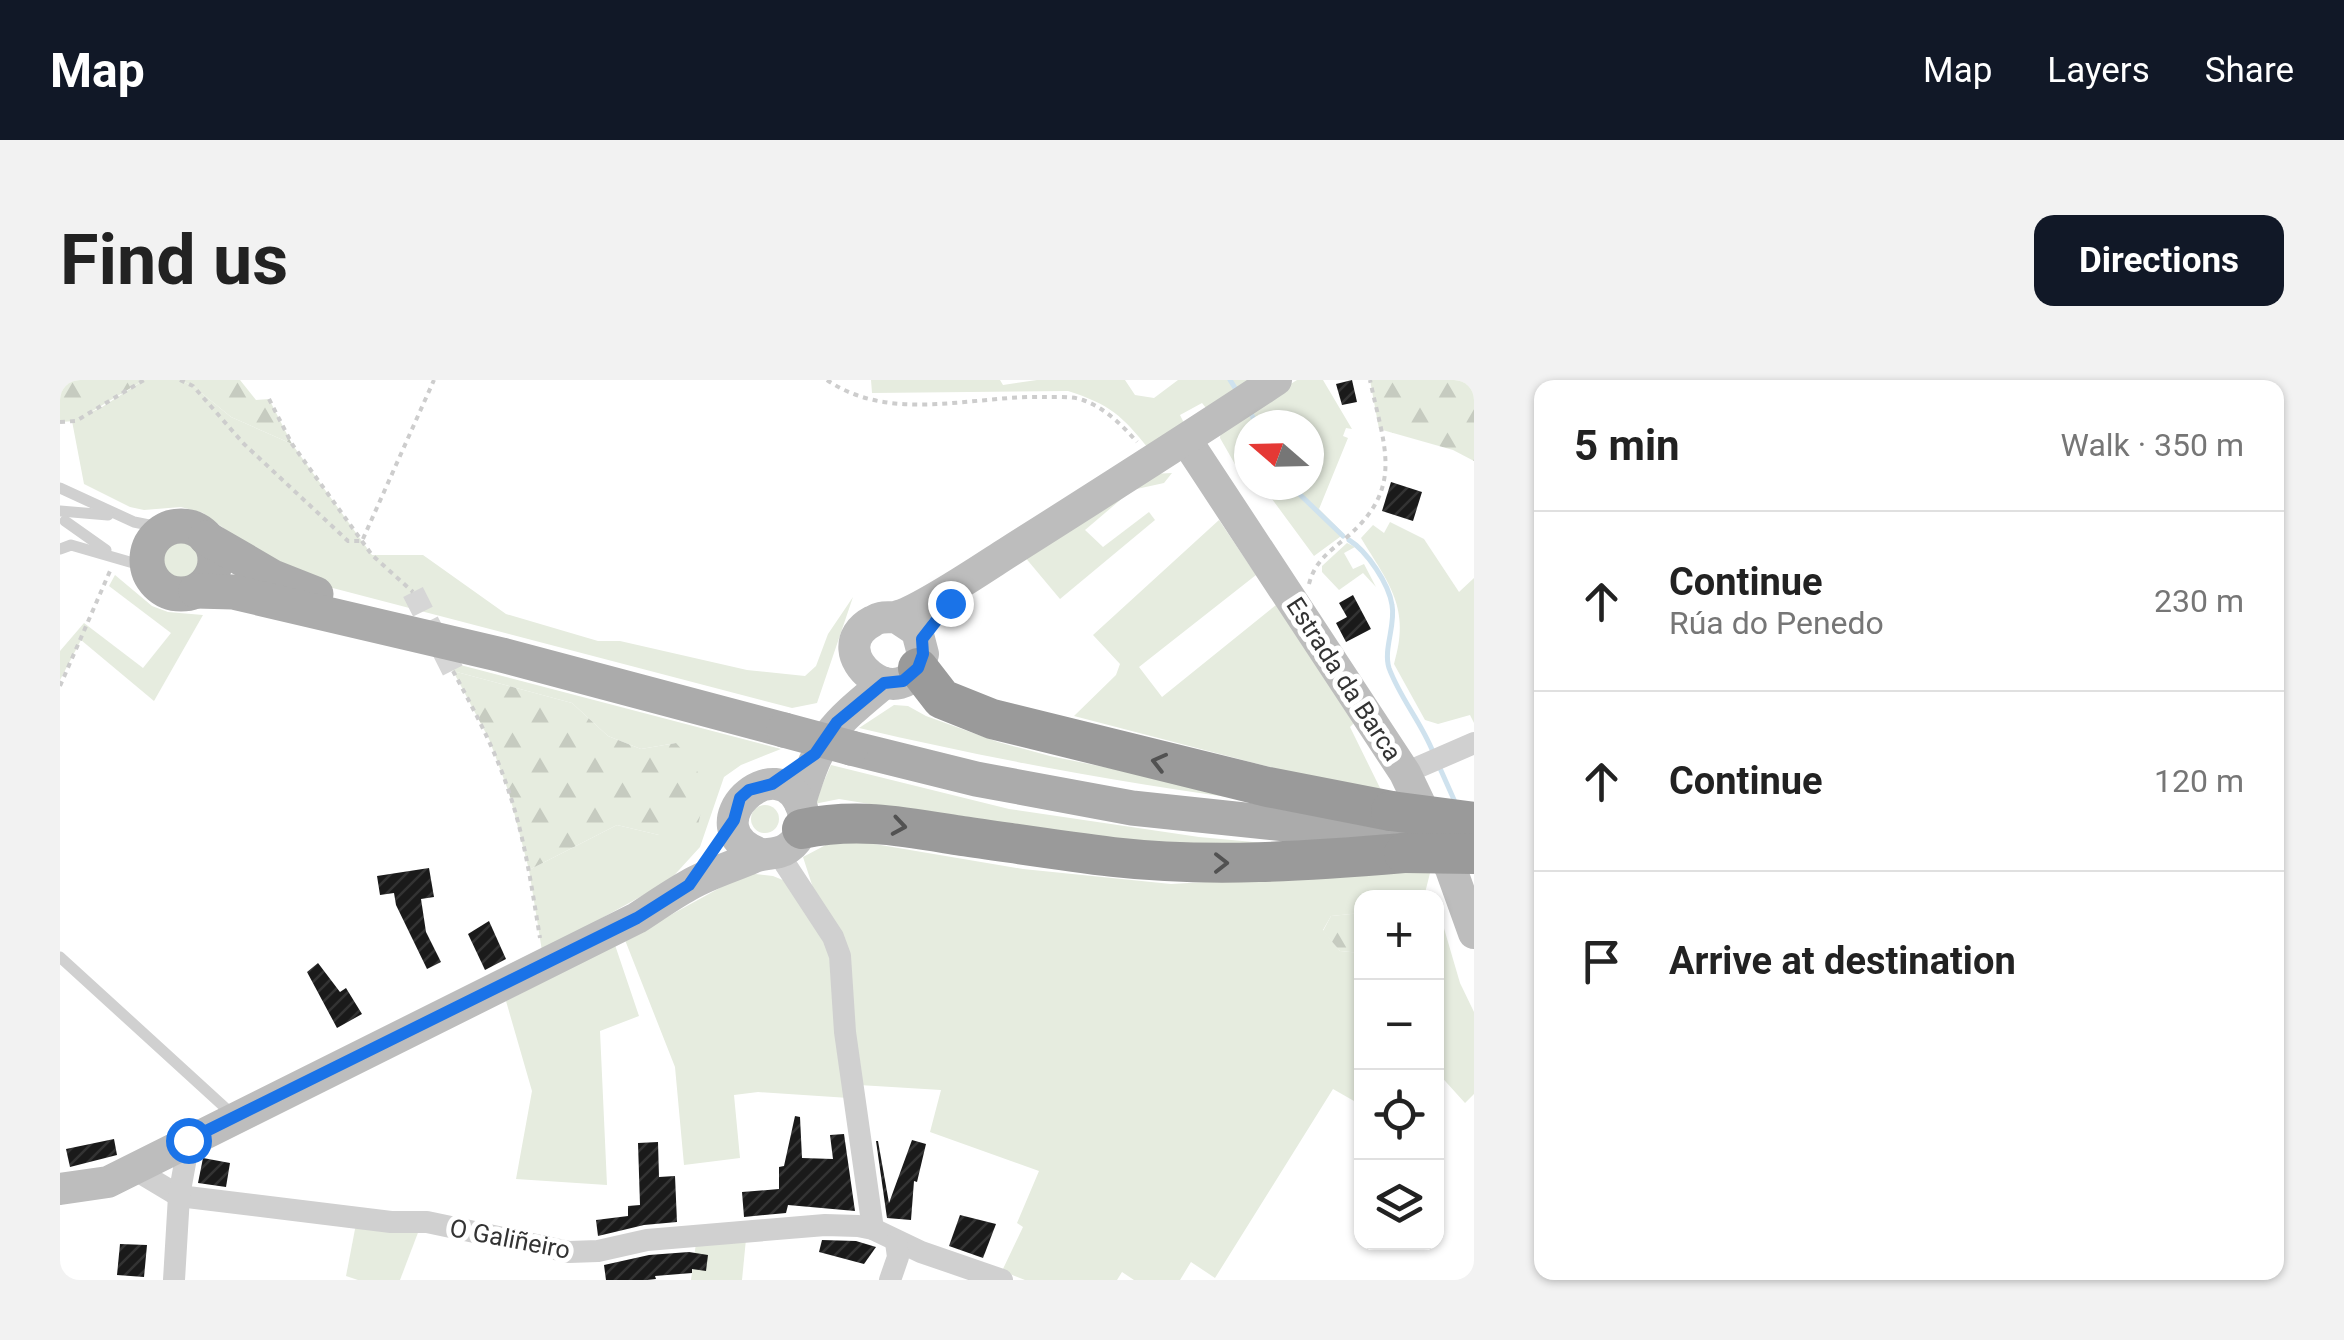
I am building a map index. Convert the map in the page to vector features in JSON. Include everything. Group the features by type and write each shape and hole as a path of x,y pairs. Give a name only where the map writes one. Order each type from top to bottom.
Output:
{"highway":[{"path":"908,664 942,699 992,718 1230,779 1474,854"},
{"path":"785,835 852,821 1172,862 1296,862 1398,833 1474,822"}],"main road":[{"path":"502,656 291,584 189,528 169,529 126,560 169,592 233,592 502,656 784,730 844,735 993,783 1132,808 1474,841"},
{"path":"196,590 211,576 214,567 206,538"}],"street":[{"path":"896,617 970,577 1276,380"},
{"name":"Estrada da Barca","path":"1186,440 1405,773 1451,869 1474,933"},
{"path":"689,885 734,820 740,798 749,790 772,784 844,735 908,664 970,577"},
{"path":"844,735 856,646 865,626 885,616 912,625 908,664"},
{"path":"856,657 866,674 908,664"},
{"path":"1405,773 1474,742"},
{"path":"60,1189 108,1182 637,918 689,885 785,835 815,754"},
{"path":"772,784 793,794 785,835 840,956 846,1032 873,1228 896,1242 1002,1280"},
{"path":"734,820 744,845 785,835"},
{"path":"174,1280 188,1140"},
{"name":"O Galiñeiro","path":"134,1169 180,1196 392,1222 427,1222 570,1252 598,1251 647,1240 808,1227 873,1228"},
{"path":"890,1280 898,1258 896,1242"}],"lane":[{"path":"60,488 118,516 169,529"},
{"path":"61,515 118,516"},
{"path":"61,515 126,560"},
{"path":"60,549 71,545 126,560"},
{"path":"60,957 235,1116"}],"path":[{"path":"60,422 76,420 144,380"},
{"path":"180,380 192,386 244,444 348,541 362,541"},
{"path":"362,541 434,380"},
{"path":"828,380 849,395 912,406 1022,396 1080,398 1122,425 1152,461"},
{"path":"1302,612 1314,565 1369,518 1386,479 1370,380"},
{"path":"268,400 292,444 362,541 413,592"},
{"path":"60,686 126,560"},
{"path":"453,670 489,739 510,792 529,870 544,963"}],"green space":[{"path":"60,380 144,380 76,421 60,422"},
{"path":"144,380 180,380 231,417 292,444 372,555 423,555 506,614 598,641 620,641 747,670 805,676 816,666 828,634 853,597 817,703 792,708 325,586 279,569 203,513 181,507 130,507 84,484 72,421"},
{"path":"180,380 240,380 256,400 269,399 292,444 231,417"},
{"path":"871,380 1000,380 1003,385 1037,380 1125,380 1135,395 1154,398 1178,380 1259,380 1210,413 1202,403 1180,415 1187,429 1149,449 1114,412 1068,391 872,393"},
{"path":"1297,380 1323,380 1352,429 1346,428 1343,436 1348,438 1324,497 1324,410 1250,410"},
{"path":"1370,380 1474,380 1474,461 1453,450 1379,429"},
{"path":"1234,420 1234,462 1220,438 1221,428"},
{"path":"1172,473 1164,483 1132,490 1085,530 1103,547 1149,512 1155,520 1060,599 1024,556 1151,474"},
{"path":"1273,500 1323,500 1319,509 1344,534 1314,556"},
{"path":"1219,520 1256,575 1139,667 1162,697 1276,605 1356,721 1350,727 1381,790 1308,777 1074,716 1116,675 1120,664 1093,635"},
{"path":"1390,522 1424,539 1459,592 1474,578 1474,723 1470,715 1438,724 1425,720 1394,664 1399,644 1398,612 1388,583 1361,538 1373,525 1384,533"},
{"path":"181,540 195,546 201,560 195,574 181,580 167,574 161,560 167,546"},
{"path":"1347,543 1355,547 1344,553 1353,569 1364,564 1376,587 1363,573 1339,590 1322,572 1322,566"},
{"path":"115,575 152,606 168,612 203,615 154,701 81,640 60,680 60,651 84,623 143,668 171,633 109,586"},
{"path":"449,662 781,749 741,765 724,777 700,847 669,881 542,951 529,870 617,825 659,835 676,743 641,749 608,736 572,703 453,671"},
{"path":"453,671 572,703 608,736 641,749 676,743 702,782 697,829 659,835 617,825 529,870 509,793 489,739"},
{"path":"894,705 908,706 998,742 1050,756 1295,806 1076,773 859,728"},
{"path":"831,765 1009,809 1199,837 1307,847 1197,848 1005,826 839,799 814,804"},
{"path":"765,805 775,809 779,819 775,829 765,833 755,829 751,819 755,809"},
{"path":"839,838 1023,869 1171,884 1431,869 1426,890 1354,890 1354,914 1331,916 1323,930 1340,951 1354,952 1354,1101 1333,1089 1215,1278 1191,1262 1180,1280 1134,1280 1122,1272 1117,1280 1025,1280 1002,1271 1023,1227 1017,1223 1039,1171 930,1132 941,1090 859,1085 803,857"},
{"path":"747,873 790,883 827,941 849,1098 758,1092 734,1095 740,1158 684,1165 675,1067 625,940"},
{"path":"1354,914 1354,952 1340,951 1323,931 1331,916"},
{"path":"1444,928 1460,983 1474,1012 1474,1094 1465,1103 1444,1080"},
{"path":"615,945 639,1016 600,1031 607,1185 516,1179 532,1091 506,1001"},
{"path":"356,1224 419,1230 400,1280 358,1280 346,1276"},
{"path":"746,1239 742,1280 691,1280 696,1243"}],"building":[{"path":"1352,380 1357,402 1342,405 1336,384"},
{"path":"1391,482 1422,492 1413,521 1382,511"},
{"path":"1353,595 1371,629 1346,642 1336,623 1347,617 1339,603"},
{"path":"429,868 434,897 421,899 426,932 441,962 427,969 394,893 380,895 377,876"},
{"path":"489,921 506,959 485,970 468,934"},
{"path":"318,963 340,992 346,988 362,1014 337,1028 307,972"},
{"path":"795,1116 800,1117 802,1158 833,1159 830,1135 844,1134 855,1211 788,1205 786,1213 744,1217 742,1192 779,1189 779,1167 784,1166"},
{"path":"114,1139 117,1155 70,1167 66,1149"},
{"path":"912,1140 926,1144 917,1182 914,1181 911,1220 887,1218 876,1141 889,1203"},
{"path":"658,1142 659,1177 675,1176 677,1222 598,1236 596,1220 628,1216 628,1206 640,1205 638,1143"},
{"path":"203,1158 230,1163 226,1187 198,1183"},
{"path":"960,1215 996,1224 983,1258 949,1246"},
{"path":"822,1240 856,1241 876,1247 864,1264 819,1252"},
{"path":"120,1244 147,1245 144,1277 117,1275"},
{"path":"649,1255 708,1255 706,1271 692,1269 692,1273 647,1280 606,1280 604,1265"}],"waterway":[{"path":"1230,380 1237,391"},
{"path":"1306,500 1343,536"},
{"path":"1349,540 1370,560 1387,588 1393,613 1389,668 1433,752"},
{"path":"1439,766 1455,802"}],"tunnel":[{"path":"413,592 453,671"}],"route":[{"path":"188,1140 637,918 689,885 734,820 740,798 760,785 772,784 815,754 837,722 884,683 894,684 912,675 923,654 922,639 950,603"}]}
